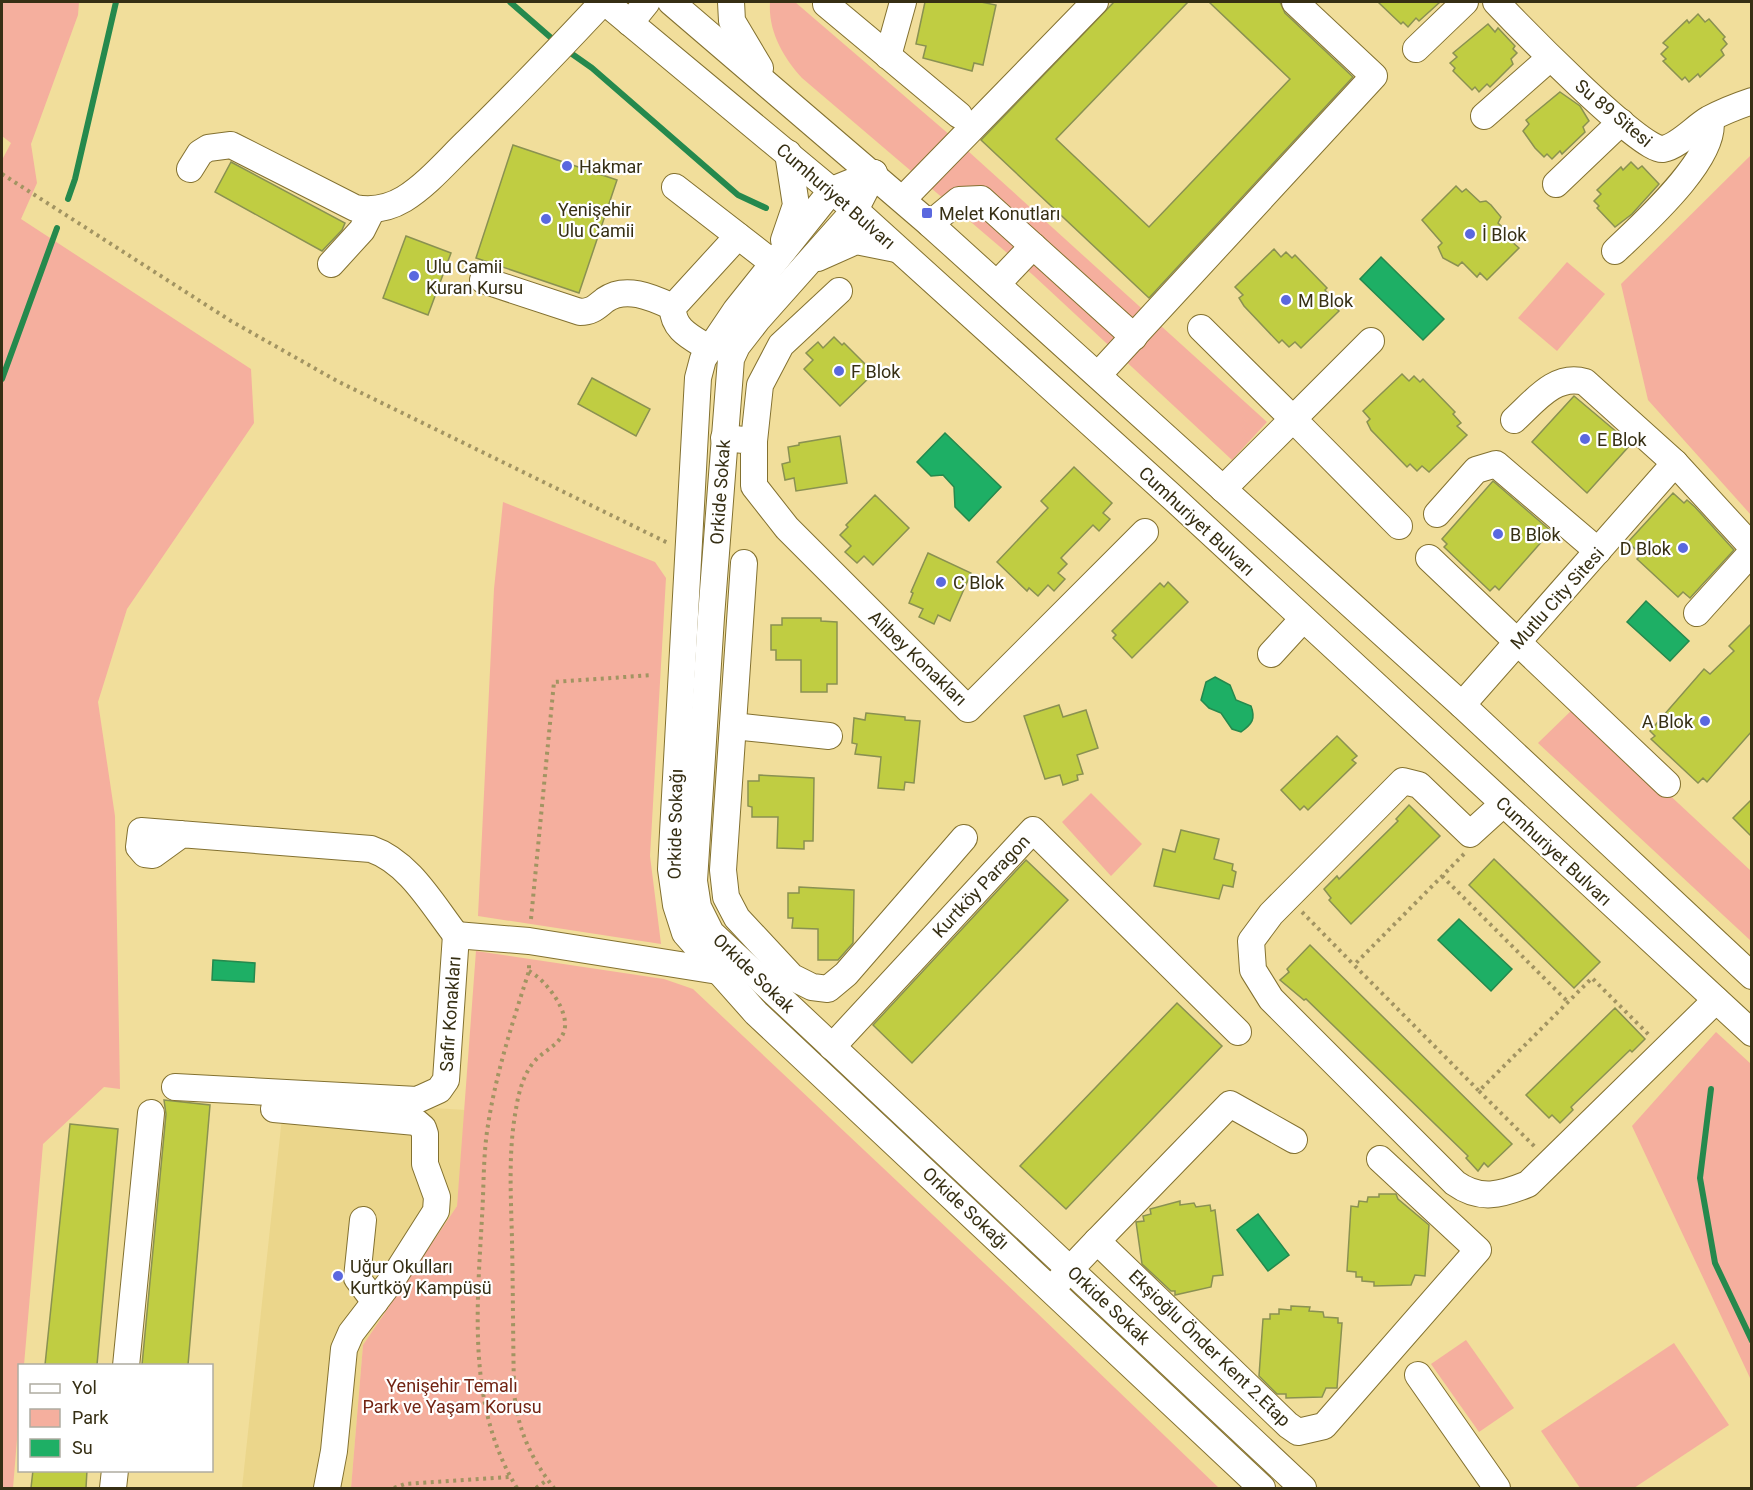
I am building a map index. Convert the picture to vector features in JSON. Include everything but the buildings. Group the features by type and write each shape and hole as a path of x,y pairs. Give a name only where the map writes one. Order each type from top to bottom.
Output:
{"street":[{"name":"Cumhuriyet Bulvarı","path":"604,2 855,210 1752,1033"},
{"path":"190,169 200,153 208,148 231,145 346,205 372,210 392,205 414,191 536,74 604,2"},
{"path":"630,23 647,2"},
{"path":"731,2 732,21 777,93"},
{"path":"888,56 903,2"},
{"path":"903,199 1095,2"},
{"path":"1098,375 1374,76 1295,2"},
{"path":"1416,49 1465,2"},
{"name":"Su 89 Sitesi","path":"1496,2 1550,58 1649,146 1660,150 1666,149 1710,119 1752,101"},
{"path":"630,23 678,3 777,93 874,173 1098,375 1462,705 1752,976"},
{"path":"826,4 959,115"},
{"path":"1484,116 1550,58"},
{"path":"1615,251 1685,181 1710,136 1710,119"},
{"path":"1556,184 1621,122"},
{"path":"773,263 792,222 795,205 788,153"},
{"path":"773,263 832,190 874,173"},
{"name":"Orkide Sokak","path":"874,173 855,210 802,268 737,346 731,359 694,881 698,907 711,933 1303,1488"},
{"path":"675,187 773,263"},
{"path":"930,224 959,200 981,199 1134,337"},
{"path":"331,264 362,230 372,210"},
{"path":"710,349 679,328 673,315 674,307 738,236"},
{"path":"802,268 824,254 856,241 897,249"},
{"path":"997,284 1033,246"},
{"name":"Orkide Sokağı","path":"773,263 736,310 703,358 698,378 671,869 676,905 686,933 756,1013 1262,1488"},
{"path":"483,280 580,312 595,309 605,300 621,294 643,294 674,307"},
{"name":"Alibey Konakları","path":"839,291 781,345 760,386 754,441 754,486 787,528 968,709 1145,532"},
{"path":"1201,328 1398,526"},
{"path":"1223,489 1371,341"},
{"path":"1514,420 1556,384 1576,380 1592,387 1675,463 1752,547"},
{"path":"724,438 754,441"},
{"name":"Mutlu City Sitesi","path":"1462,705 1675,463"},
{"path":"1437,514 1476,470 1496,464 1598,551"},
{"path":"1697,613 1752,552"},
{"path":"1429,558 1667,784"},
{"path":"744,563 723,870 726,897 737,918 792,978 801,984 828,989 846,974 964,838"},
{"path":"684,614 741,617"},
{"path":"1271,654 1303,619"},
{"path":"733,726 829,736"},
{"path":"1503,804 1470,834 1419,785 1403,781 1287,898 1251,940 1253,970 1271,999 1455,1183 1470,1193 1484,1195 1508,1192 1528,1184 1716,1000"},
{"name":"Kurtköy Paragon","path":"832,1047 1033,830 1238,1032"},
{"path":"182,834 371,849 381,852 401,865 456,935"},
{"name":"Safir Konakları","path":"175,1087 417,1100 439,1090 446,1080 456,935 529,941 718,971"},
{"path":"1052,1289 1230,1104 1294,1140"},
{"path":"274,1109 416,1122 423,1128 425,1164 436,1197 436,1211 415,1247 351,1333 344,1349 334,1451 327,1488"},
{"path":"126,1364 152,1113"},
{"name":"Ekşioğlu Önder Kent 2.Etap","path":"1097,1241 1288,1425 1298,1432 1311,1430 1324,1426 1478,1250 1380,1159"},
{"path":"363,1220 357,1278 375,1302"},
{"path":"1418,1375 1497,1488"},
{"path":"113,1488 115,1472"}],"path":[{"path":"2,174 231,321 338,381 688,553"},
{"path":"517,1488 510,1477 485,1408 477,1356 480,1256 488,1127 497,1079 529,970 529,941 554,682 653,675"},
{"path":"1354,965 1464,854 1457,846 1470,834"},
{"path":"1442,876 1568,1002"},
{"path":"1287,898 1551,1162"},
{"path":"529,970 539,976 563,1013 565,1022 563,1034 532,1063 526,1073 516,1108 510,1160 516,1418 522,1437 554,1488"},
{"path":"1479,1091 1592,978 1665,1050"},
{"path":"394,1488 405,1484 510,1477"},
{"path":"536,1488 547,1480"}],"shaded area":[{"name":"Uğur Okulları Kurtköy Kampüsü","path":"284,1099 466,1110 457,1206 363,1345 351,1488 242,1488"}],"green space":[{"path":"2,2 79,2 78,15 31,144 37,183 21,219 251,369 254,423 127,609 98,702 115,816 120,1089 104,1087 43,1144 24,1364 18,1364 18,1427 13,1488 2,1488 2,160 11,143 2,136"},
{"path":"770,2 795,2 958,142 1267,422 1232,460 1033,275 802,78 778,43 771,23"},
{"path":"1751,155 1751,515 1648,400 1621,284"},
{"path":"1567,262 1605,294 1557,351 1518,318"},
{"path":"503,502 655,562 666,578 650,856 661,944 478,916 494,589"},
{"path":"1575,707 1751,871 1751,941 1538,743"},
{"path":"1091,793 1142,844 1111,876 1062,822"},
{"name":"Yenişehir Temalı Park ve Yaşam Korusu","path":"476,951 664,979 693,989 1219,1488 351,1488 363,1345 457,1206"},
{"path":"1716,1032 1751,1064 1751,1380 1632,1126"},
{"path":"1466,1340 1514,1408 1479,1432 1431,1364"},
{"path":"1674,1343 1729,1425 1634,1488 1580,1488 1541,1431"}],"water":[{"path":"1381,257 1444,319 1423,340 1360,279"},
{"path":"945,433 1001,487 969,521 955,507 954,487 943,475 931,476 917,462"},
{"path":"1646,601 1689,641 1670,661 1627,622"},
{"path":"1215,677 1230,685 1236,700 1251,706 1252,721 1241,732 1232,729 1221,713 1209,708 1201,700 1206,682"},
{"path":"1459,919 1512,969 1491,991 1438,940"},
{"path":"213,960 255,963 254,982 212,980"},
{"path":"1258,1214 1289,1255 1268,1271 1237,1230"}],"waterway":[{"path":"68,199 75,179 116,2"},
{"path":"510,2 557,43"},
{"path":"565,49 592,68 738,195 766,208"},
{"path":"2,379 57,228"},
{"path":"1711,1089 1700,1178 1715,1263 1752,1341"}],"place":[{"name":"Hakmar","path":"567,166"},
{"name":"Melet Konutları","path":"927,213"},
{"name":"Yenişehir Ulu Camii","path":"546,219"},
{"name":"İ Blok","path":"1470,234"},
{"name":"Ulu Camii Kuran Kursu","path":"414,276"},
{"name":"M Blok","path":"1286,300"},
{"name":"F Blok","path":"839,371"},
{"name":"E Blok","path":"1585,439"},
{"name":"B Blok","path":"1498,534"},
{"name":"D Blok","path":"1683,548"},
{"name":"C Blok","path":"941,582"},
{"name":"A Blok","path":"1705,721"},
{"name":"Uğur Okulları Kurtköy Kampüsü","path":"338,1276"}]}
